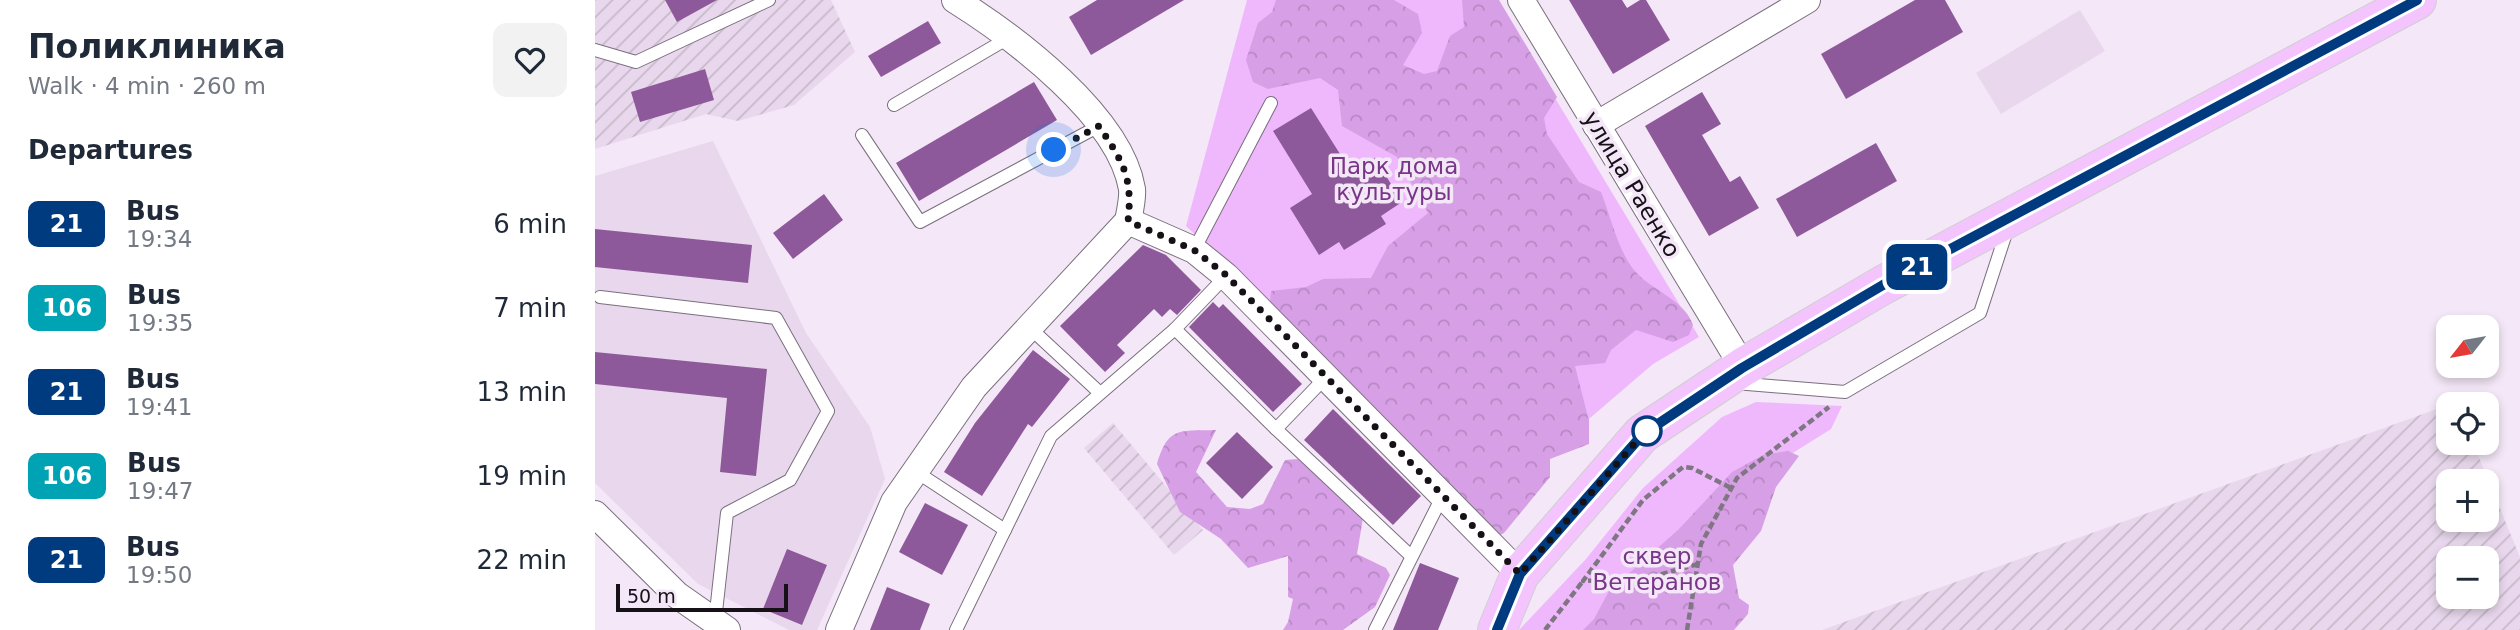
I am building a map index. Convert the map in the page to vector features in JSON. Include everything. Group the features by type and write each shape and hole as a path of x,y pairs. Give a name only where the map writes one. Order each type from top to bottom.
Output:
{"main road":[{"path":"1497,630 1520,574 1643,434 1732,374 1883,285 2417,0"}],"street":[{"path":"839,630 894,502 974,387 1128,221 1132,190 1119,155 1078,96 1010,37 955,0"},
{"name":"улица Раенко","path":"1521,0 1596,125 1732,374"},
{"path":"1596,125 1807,0"},
{"path":"1128,221 1194,250 1226,275 1520,574"},
{"path":"595,514 677,595 721,626"}],"lane":[{"path":"595,50 636,62 769,0"},
{"path":"894,106 1010,37"},
{"path":"1194,250 1271,103"},
{"path":"862,135 920,222 1099,126"},
{"path":"1732,374 1845,392 1980,313 2011,216"},
{"path":"956,630 1051,436 1175,329 1226,275"},
{"path":"600,298 776,318 828,411 790,480 727,513 721,626"},
{"path":"1030,328 1100,393"},
{"path":"1175,329 1411,556"},
{"path":"1276,429 1326,377"},
{"path":"915,471 1005,530"},
{"path":"1375,630 1443,495"}],"path":[{"path":"1687,630 1706,531 1731,488 1743,470 1819,417 1845,392"},
{"path":"1545,630 1643,500 1683,467 1692,468 1731,488"},
{"path":"1583,581 1644,579 1698,564"}],"shaded area":[{"path":"595,0 831,0 855,52 794,105 738,121 706,114 595,149"},
{"path":"2080,10 2105,51 2001,114 1976,73"},
{"path":"713,141 806,333 870,427 885,479 817,630 789,630 698,584 595,483 595,176"},
{"path":"2436,409 2436,455 2478,455 2484,469 2436,469 2436,532 2499,532 2499,506 2520,557 2520,630 1822,630"},
{"path":"1113,423 1203,530 1174,555 1084,448"}],"green space":[{"name":"Парк дома культуры","path":"1247,0 1496,0 1699,337 1653,364 1555,448 1495,525 1186,226"},
{"name":"Парк дома культуры","path":"1276,0 1394,0 1418,14 1422,33 1403,65 1424,74 1437,71 1450,36 1464,27 1462,0 1499,0 1557,97 1544,118 1547,134 1579,182 1601,192 1620,246 1629,263 1644,280 1681,307 1693,325 1689,335 1673,342 1636,330 1611,350 1605,363 1575,366 1589,421 1589,444 1550,459 1550,477 1504,533 1492,539 1267,328 1271,291 1306,287 1323,279 1371,278 1388,246 1428,213 1397,157 1342,126 1338,90 1320,78 1268,89 1253,82 1246,60 1258,23 1272,12"},
{"name":"сквер Ветеранов","path":"1756,402 1842,406 1831,429 1727,494 1711,630 1519,630 1586,559 1643,488 1722,417"},
{"path":"1216,430 1196,472 1227,507 1250,509 1263,504 1285,460 1298,459 1363,518 1357,554 1386,568 1390,575 1375,607 1343,630 1283,630 1288,622 1293,599 1288,597 1288,556 1248,568 1221,539 1180,512 1157,464 1166,443 1177,433"},
{"path":"1788,451 1799,456 1776,487 1761,531 1733,565 1739,598 1749,605 1748,614 1734,630 1583,630 1594,619 1609,591 1679,529 1732,472 1763,455"}],"building":[{"path":"665,0 717,0 677,22"},
{"path":"1097,0 1184,0 1091,55 1069,17"},
{"path":"1569,0 1622,0 1627,8 1640,0 1646,0 1670,40 1613,74"},
{"path":"1915,0 1945,0 1963,32 1846,99 1821,54"},
{"path":"928,21 941,43 881,77 868,56"},
{"path":"705,69 714,100 640,122 631,92"},
{"path":"1034,82 1057,120 919,201 896,163"},
{"path":"1702,92 1721,124 1702,135 1730,182 1740,176 1759,208 1709,236 1645,126"},
{"path":"1311,108 1352,173 1375,158 1402,202 1381,216 1386,224 1344,250 1339,242 1319,255 1290,208 1312,194 1273,131"},
{"path":"1876,143 1897,181 1797,237 1776,199"},
{"path":"824,194 843,220 793,259 773,233"},
{"path":"595,229 752,245 748,283 595,267"},
{"path":"1143,245 1166,255 1201,290 1177,315 1170,309 1162,317 1154,309 1117,345 1125,353 1105,372 1060,326"},
{"path":"1213,302 1219,308 1223,304 1302,384 1273,412 1189,327"},
{"path":"1033,350 1070,379 1032,427 1028,424 982,496 944,472 975,423"},
{"path":"595,352 767,369 756,476 720,472 727,398 595,384"},
{"path":"1333,409 1421,496 1393,525 1304,440"},
{"path":"1237,432 1273,467 1242,499 1206,463"},
{"path":"925,503 968,525 942,575 899,552"},
{"path":"787,549 827,565 802,625 763,609"},
{"path":"1420,563 1459,578 1438,630 1393,630"},
{"path":"887,587 930,604 920,630 870,630"}],"bus line":[{"name":"21","path":"1497,630 1520,574 1643,434 1742,368 1883,285 2417,0"}],"route":[{"path":"1054,150 1099,126 1119,155 1132,190 1128,221 1194,250 1226,275 1520,574 1651,428 1647,431"}]}
